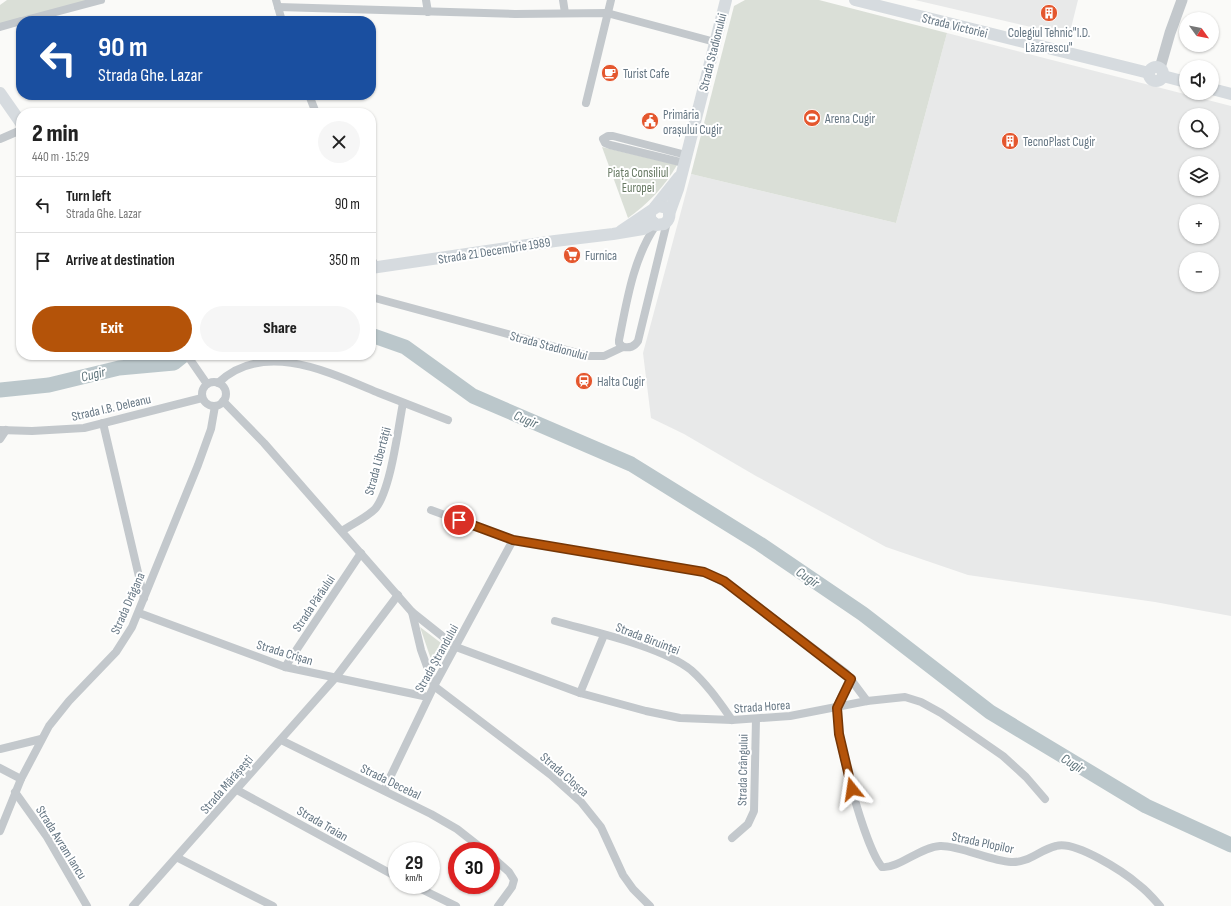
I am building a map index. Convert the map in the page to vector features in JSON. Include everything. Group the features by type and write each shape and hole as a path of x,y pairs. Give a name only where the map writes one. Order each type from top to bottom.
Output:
{"main road":[{"name":"Strada Stadionului","path":"658,217 684,164 726,0"},
{"name":"Strada Victoriei","path":"855,0 1157,73 1179,80"},
{"path":"1219,91 1231,94"},
{"path":"0,93 16,116"},
{"name":"Strada 21 Decembrie 1989","path":"376,263 618,234 658,217"}],"street":[{"path":"41,16 101,0"},
{"path":"426,0 428,12"},
{"path":"563,0 565,13"},
{"path":"586,103 611,0"},
{"path":"1157,73 1182,0"},
{"path":"281,16 277,4 428,12 515,14 607,13 715,42"},
{"path":"0,26 16,22"},
{"path":"0,139 16,132"},
{"path":"608,136 613,136 684,164 610,145 605,143 603,139 608,136"},
{"path":"623,347 629,348 634,346 638,341 658,217"},
{"name":"Strada Stadionului","path":"376,298 589,356 604,356 623,347 619,343 619,340 633,277 644,241 658,217"},
{"path":"190,360 207,384"},
{"path":"218,382 225,391 223,401 215,406 207,404 202,398 202,390 207,384 218,382 233,371 244,366 261,362 286,362 309,366 336,375 448,420"},
{"name":"Strada I.B. Deleanu","path":"3,430 32,432 84,428 202,398"},
{"path":"223,401 264,443 412,612 419,643 434,686"},
{"name":"Strada Libertății","path":"342,531 371,513 380,501 390,469 403,403"},
{"name":"Strada Drăgana","path":"0,831 15,792 41,739 69,701 116,652 125,640 139,613 198,465 211,429 215,406"},
{"path":"103,423 144,598"},
{"path":"0,439 3,430"},
{"path":"431,510 513,540 650,563 713,576 732,586 851,679 867,702"},
{"name":"Strada Ștrandului","path":"384,790 428,697 513,540"},
{"name":"Strada Pârâului","path":"285,667 361,553"},
{"name":"Strada Mărășești","path":"133,906 178,858 336,678 398,595"},
{"name":"Strada Horea","path":"412,612 456,647 580,693 646,711 680,718 732,720 756,719 790,716 867,702 905,698 921,702 941,713 1003,756 1026,777 1045,799"},
{"name":"Strada Crișan","path":"139,613 285,667 428,697"},
{"name":"Strada Biruinței","path":"555,622 604,635 656,652 684,666 699,677 732,720"},
{"path":"580,693 604,635"},
{"path":"837,708 851,679"},
{"name":"Strada Cloșca","path":"434,686 551,775 581,802 601,827 630,884 650,906"},
{"name":"Strada Plopilor","path":"837,708 839,734 855,799 874,855 882,867 892,866 926,849 941,846 1009,862 1022,862 1056,846 1069,846 1088,852 1138,884 1160,906"},
{"name":"Strada Crângului","path":"732,838 748,824 754,811 756,719"},
{"path":"0,749 41,739"},
{"name":"Strada Decebal","path":"281,740 384,790 457,829 474,842"},
{"path":"0,768 21,779"},
{"name":"Strada Traian","path":"237,790 388,872"},
{"name":"Strada Avram Iancu","path":"15,792 47,837 87,906"},
{"path":"178,858 273,906"},
{"path":"498,906 512,887 514,880 509,872 500,864"},
{"path":"431,894 456,906"}],"shaded area":[{"path":"915,0 1078,0 1069,36"},
{"path":"947,33 1179,93 1179,100 1208,100 1231,106 1231,616 1155,602 968,575 886,547 756,476 684,434 651,418 643,353 691,174 896,223"}],"green space":[{"path":"7,0 91,0 30,16 16,16 16,20 0,24 0,5"},
{"path":"745,0 819,0 947,33 896,223 691,174 734,6"},
{"name":"Piața Consiliul Europei","path":"602,147 677,165 656,194 628,218"},
{"path":"420,627 449,649 435,671"}],"waterway":[{"name":"Cugir","path":"376,337 405,347 473,396 631,464 760,544 863,614 990,712 1146,806 1231,845"},
{"name":"Cugir","path":"0,390 49,385 119,368 174,363 178,360"}],"place":[{"name":"Colegiul Tehnic\"I.D. Lăzărescu\"","path":"1049,13"},
{"name":"Turist Cafe","path":"610,73"},
{"name":"Arena Cugir","path":"812,118"},
{"name":"Primăria orașului Cugir","path":"650,121"},
{"name":"TecnoPlast Cugir","path":"1010,141"},
{"name":"Furnica","path":"572,255"},
{"name":"Halta Cugir","path":"584,381"}],"route":[{"path":"459,520 513,540 704,572 724,581 846,673 851,679 837,708 839,734 852,789"}]}
